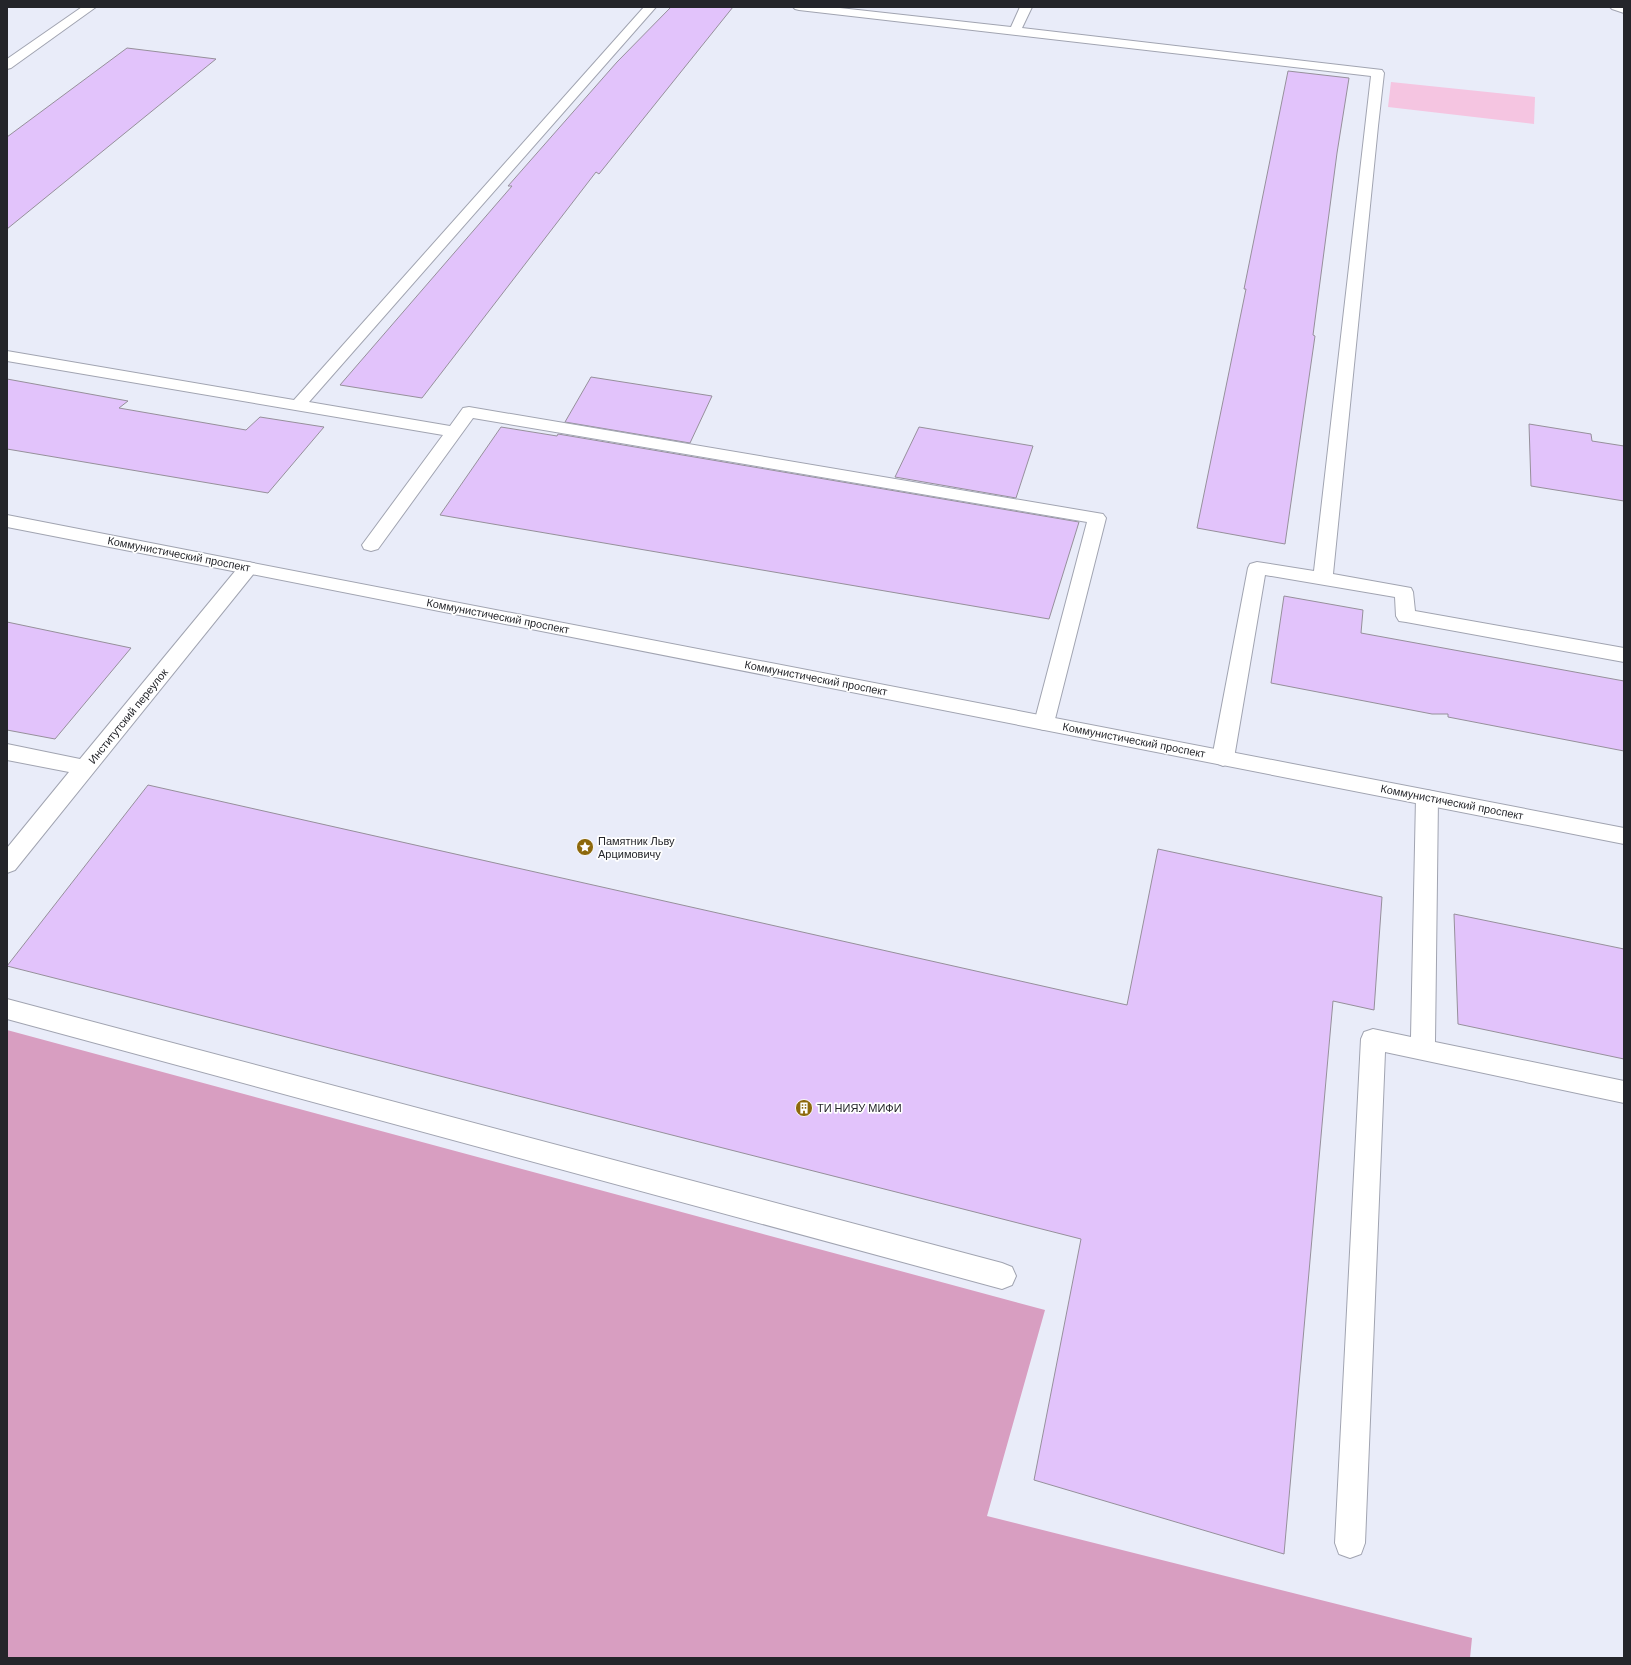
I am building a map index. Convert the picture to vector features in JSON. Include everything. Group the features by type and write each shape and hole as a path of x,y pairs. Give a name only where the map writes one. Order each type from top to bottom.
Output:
{"street":[{"path":"7,65 90,7"},
{"path":"297,406 650,7"},
{"path":"799,7 1378,73 1371,126 1323,579"},
{"path":"1015,31 1026,7"},
{"path":"1616,7 1624,9"},
{"path":"7,356 454,432"},
{"path":"371,545 469,412 1097,518 1044,723"},
{"name":"Коммунистический проспект","path":"7,521 1624,836"},
{"name":"Институтский переулок","path":"7,864 248,568"},
{"path":"1223,758 1258,568 1404,592 1406,616 1624,654"},
{"path":"7,752 85,768"},
{"path":"1423,1050 1427,798"},
{"path":"7,1009 1002,1276"},
{"path":"1350,1543 1373,1039 1624,1092"}],"shaded area":[{"path":"1391,82 1535,97 1534,124 1388,107"},
{"path":"7,1030 1045,1310 987,1516 1472,1638 1470,1658 7,1658"}],"building":[{"path":"671,7 733,7 599,174 596,172 422,398 340,385 512,186 508,186 617,62"},
{"path":"127,48 216,59 7,229 7,137"},
{"path":"1288,71 1349,78 1337,153 1313,335 1315,336 1285,544 1197,528 1246,289 1244,289"},
{"path":"591,377 712,396 690,443 565,422"},
{"path":"7,379 128,401 119,408 246,430 260,417 324,427 268,493 7,449"},
{"path":"1529,424 1591,434 1592,441 1624,446 1624,501 1531,486"},
{"path":"501,427 557,436 558,434 1079,522 1049,619 440,515"},
{"path":"919,427 1033,446 1016,498 895,477"},
{"path":"1284,596 1363,610 1361,633 1624,681 1624,751 1448,717 1448,714 1432,714 1271,683"},
{"path":"7,622 131,648 55,739 7,730"},
{"path":"148,785 1127,1005 1158,849 1382,897 1374,1010 1333,1001 1284,1554 1034,1480 1081,1239 7,966"},
{"path":"1454,914 1624,949 1624,1059 1458,1024"}],"place":[{"name":"Памятник Льву Арцимовичу","path":"585,847"},
{"name":"ТИ НИЯУ МИФИ","path":"804,1108"}]}
